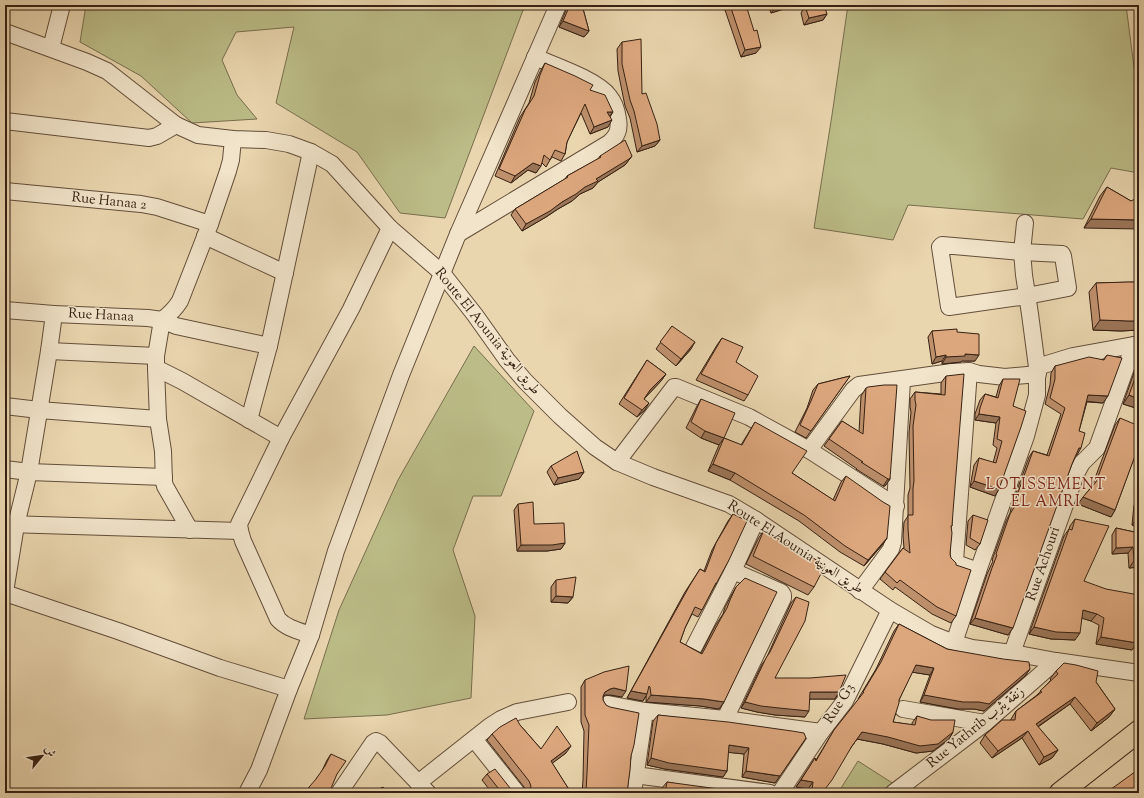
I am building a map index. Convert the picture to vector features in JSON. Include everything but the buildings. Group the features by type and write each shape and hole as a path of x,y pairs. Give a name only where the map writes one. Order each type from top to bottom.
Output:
{"main road":[{"path":"1060,793 1139,731"}],"street":[{"path":"50,48 62,5"},
{"path":"247,793 259,770 310,635 336,551 401,375 458,234 558,5"},
{"name":"Route El Aounia طريق العونية","path":"5,32 108,71 176,125 198,134 233,139 266,140 289,144 311,152 332,164 390,228 442,273 475,315 507,360 525,381 560,416 595,446 617,462 653,477 729,504 756,520 890,610 930,634 954,644 1056,661 1139,672"},
{"path":"458,234 609,143 618,132 618,116 615,105 609,95 600,87 582,77 535,57"},
{"path":"5,121 149,138 157,136 176,125"},
{"path":"190,530 165,486 163,451 158,419 156,362 162,320 176,309 180,301 228,171 231,160 233,139"},
{"path":"249,420 269,346 311,152"},
{"name":"Rue Hanaa 2","path":"5,191 141,204 157,207 207,230 285,273"},
{"path":"954,644 1026,436 1037,395 1037,371 1022,252 1024,223"},
{"path":"310,635 283,624 278,619 246,548 240,531 240,524 281,438 351,309 390,228"},
{"path":"942,245 1022,252 1063,255 1068,288 1027,296 949,307 940,247 942,245"},
{"path":"5,310 54,314"},
{"name":"Rue Hanaa","path":"5,593 10,524 29,472 54,314 148,318 162,320 176,326 269,346"},
{"path":"809,450 852,390 859,386 952,372 969,371 979,374 1006,377 1037,371 1073,356 1136,344"},
{"name":"Rue Achouri","path":"1012,653 1076,474 1082,464 1097,448 1136,344"},
{"path":"49,351 156,362 182,381 281,438"},
{"path":"969,371 955,561 956,563 978,572"},
{"path":"860,591 890,549 893,542 902,380"},
{"path":"617,462 674,387 676,387 749,417 809,450 896,506"},
{"path":"5,406 158,419"},
{"path":"5,469 29,472 164,477"},
{"path":"694,647 733,571 756,520"},
{"path":"10,524 240,531"},
{"path":"725,719 783,598 781,592 733,571"},
{"path":"5,593 118,631 220,668 289,689"},
{"name":"Rue G3","path":"780,793 821,732 845,701 890,610"},
{"name":"Rue Yathrib زنقة يثرب","path":"893,793 985,723 1056,661"},
{"path":"342,791 372,743 376,741 380,743 423,788 474,739 496,723 517,712 568,702"},
{"path":"608,704 645,711 725,719 821,732"},
{"path":"903,709 985,723"},
{"path":"633,793 645,711"},
{"path":"474,739 517,793"},
{"path":"635,775 770,793"}],"green space":[{"path":"86,5 525,5 445,218 400,213 357,152 276,103 294,27 236,32 222,60 237,95 257,119 192,123 141,76 80,42"},
{"path":"848,5 1126,5 1139,106 1139,173 1111,168 1083,219 908,205 893,240 814,228"},
{"path":"474,346 534,411 501,496 473,496 453,550 475,616 471,698 387,715 304,719 339,610 398,480"},
{"path":"858,761 908,793 838,793"}],"district":[{"name":"LOTISSEMENT EL AMRI","path":"1046,494"}]}
